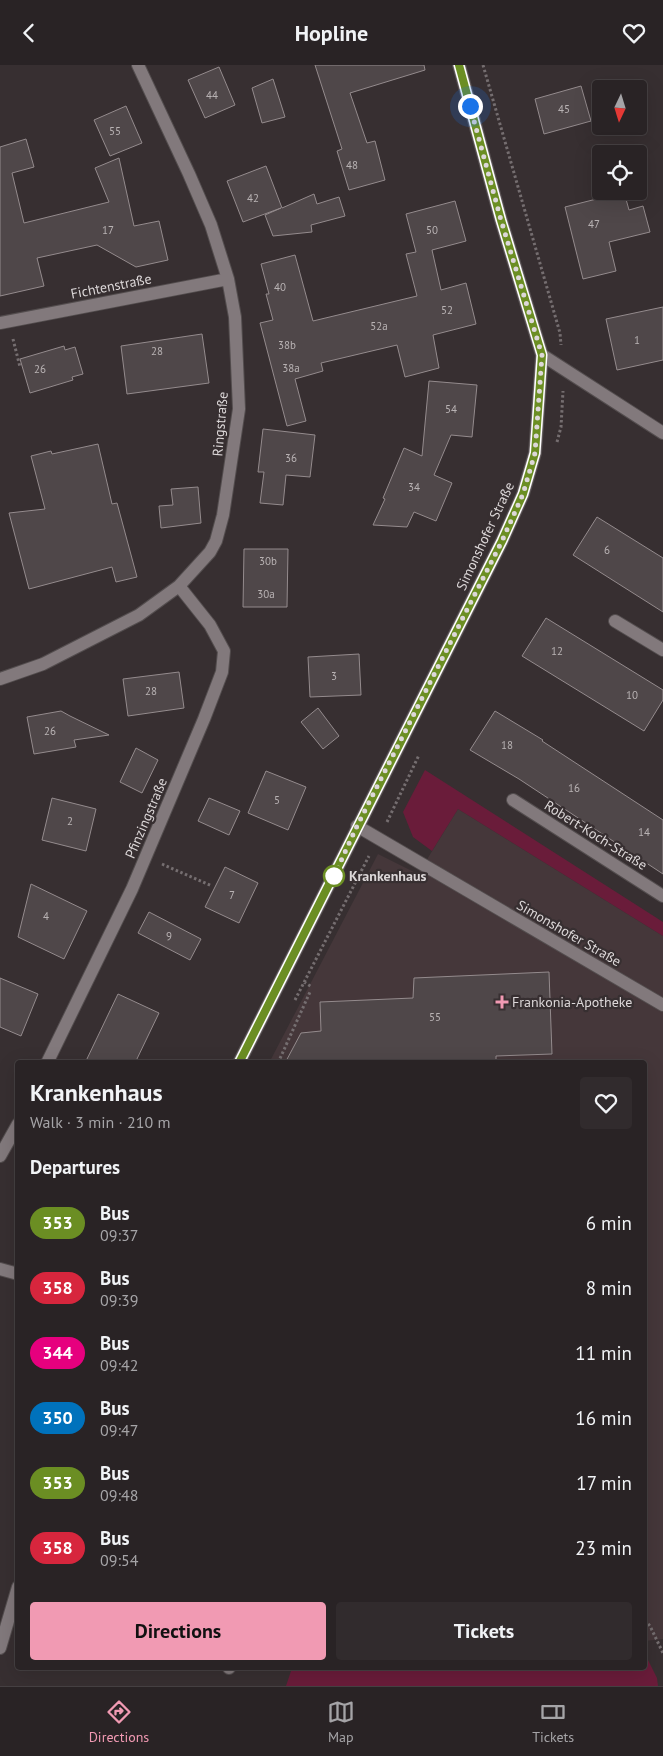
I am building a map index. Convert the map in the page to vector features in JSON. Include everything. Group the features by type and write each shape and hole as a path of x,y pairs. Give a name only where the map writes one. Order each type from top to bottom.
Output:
{"street":[{"name":"Ringstraße","path":"0,679 43,664 139,615 179,586 210,552 216,541 225,507 239,409 235,317 228,279 211,225 138,65"},
{"name":"Simonshofer Straße","path":"240,1060 502,541 523,494 535,453 542,355 501,220 459,65"},
{"name":"Fichtenstraße","path":"4,322 228,279"},
{"path":"542,355 663,433"},
{"name":"Pfinzingstraße","path":"48,1060 132,889 222,672 224,651 210,625 179,586"},
{"path":"616,621 663,650"},
{"name":"Robert-Koch-Straße","path":"513,801 663,896"},
{"name":"Simonshofer Straße","path":"357,826 663,1005"},
{"path":"0,1156 15,1129"},
{"path":"0,1269 15,1273"},
{"path":"0,1648 14,1609"}],"path":[{"path":"484,65 560,333 564,370 561,427 556,445"},
{"path":"4,322 20,367"},
{"path":"292,1006 378,839 420,751"},
{"path":"146,857 212,886"},
{"path":"304,982 312,987"},
{"path":"279,1060 310,992"},
{"path":"647,1622 663,1652"}],"shaded area":[{"path":"425,770 663,922 663,936 458,809 432,851 413,837 403,812"},
{"path":"458,809 663,936 663,1639 647,1641 647,1060 271,1060 378,854 418,874"},
{"path":"647,1658 657,1678 658,1686 286,1686 291,1670 647,1670"}],"building":[{"path":"315,65 424,65 425,70 350,93 367,143 375,141 385,180 349,190 337,151 342,149"},
{"path":"219,67 235,105 205,118 188,80"},
{"path":"273,79 285,117 262,123 252,88"},
{"path":"581,86 591,121 544,134 535,99"},
{"path":"126,106 142,143 110,156 94,120"},
{"path":"26,139 34,167 12,173 24,223 109,202 95,168 119,158 134,226 159,221 168,260 136,267 97,245 37,258 44,286 0,296 0,147"},
{"path":"266,166 282,208 314,194 317,204 339,197 345,216 311,225 312,232 273,236 265,215 281,208 243,222 227,181"},
{"path":"593,200 626,200 629,210 643,206 650,232 609,242 616,271 583,279 565,207"},
{"path":"455,201 466,241 432,250 441,290 466,283 476,324 433,335 439,368 405,377 397,345 321,363 323,371 295,379 306,421 287,426 260,323 273,320 266,294 269,294 261,264 295,255 313,321 417,296 406,254 416,252 406,214"},
{"path":"663,307 663,360 617,370 606,319"},
{"path":"202,334 209,383 127,394 121,346"},
{"path":"64,346 65,350 75,347 83,374 72,377 73,380 30,393 20,359"},
{"path":"429,381 477,385 472,437 451,435 434,475 452,483 436,521 414,512 407,527 373,525 404,448 422,456"},
{"path":"263,429 315,435 310,477 286,475 283,505 260,503 264,472 258,472"},
{"path":"98,444 112,504 117,503 137,577 116,582 112,567 29,589 9,513 45,509 31,456 51,451 52,454"},
{"path":"198,487 201,523 161,528 159,506 173,505 171,489"},
{"path":"597,517 663,558 663,612 573,555"},
{"path":"244,549 288,549 287,607 243,607"},
{"path":"546,618 663,690 663,700 644,731 522,656"},
{"path":"359,654 361,695 310,697 308,657"},
{"path":"179,672 184,708 128,716 123,679"},
{"path":"318,708 339,736 323,749 301,722"},
{"path":"61,711 109,735 74,740 76,747 34,754 27,717"},
{"path":"495,711 543,740 663,820 663,874 519,779 470,750"},
{"path":"136,748 158,760 142,793 120,782"},
{"path":"266,771 306,787 288,830 248,813"},
{"path":"52,798 96,809 86,851 42,840"},
{"path":"209,798 240,811 229,835 198,821"},
{"path":"225,867 258,883 239,923 205,907"},
{"path":"31,884 87,911 64,959 18,937"},
{"path":"149,912 201,939 190,960 138,933"},
{"path":"549,972 552,1054 496,1056 496,1060 287,1060 301,1033 321,1031 320,1002 413,998 414,978"},
{"path":"0,978 38,994 21,1036 0,1027"},
{"path":"118,994 159,1013 136,1060 86,1060"}],"bus line":[{"name":"353","path":"241,1060 502,541 523,494 535,453 542,355 501,220 459,65"}],"place":[{"name":"Krankenhaus","path":"334,876"},
{"name":"Frankonia-Apotheke","path":"502,1002"}],"route":[{"path":"334,876 357,826 502,541 523,494 535,453 542,355 501,220 470,106"}]}
